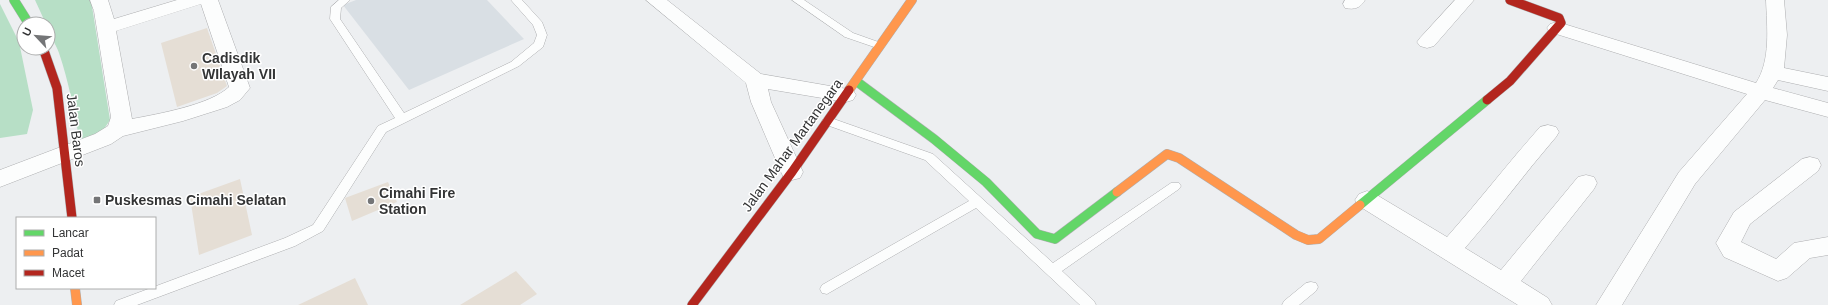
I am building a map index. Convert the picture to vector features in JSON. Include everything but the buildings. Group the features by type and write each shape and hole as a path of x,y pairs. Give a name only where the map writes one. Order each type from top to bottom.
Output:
{"street":[{"path":"14,0 24,16"},
{"path":"99,0 106,28 122,117 117,130"},
{"path":"106,28 196,0"},
{"path":"0,179 103,139 117,130 190,112 233,96 240,91 209,0"},
{"path":"655,0 755,80 851,88 940,144 986,182 1037,234 1049,239 1055,240 1167,154 1179,158 1296,235 1311,241 1319,239 1510,81 1561,23 1559,18 1510,0"},
{"name":"Jalan Mahar Martanegara","path":"692,305 792,172 912,0"},
{"path":"1427,42 1465,0"},
{"path":"1609,305 1687,178 1761,90 1773,72 1777,34 1775,0"},
{"path":"1556,28 1647,58 1828,110"},
{"name":"Jalan Baros","path":"46,56 57,88 66,154 72,217"},
{"path":"1773,72 1828,84"},
{"path":"755,80 761,102 792,172"},
{"path":"1449,250 1486,209 1512,172 1548,132"},
{"path":"1810,165 1742,218 1728,243 1733,250 1778,270 1803,250 1828,246"},
{"path":"1504,284 1586,183"},
{"path":"1367,200 1539,305"},
{"path":"75,289 77,305"}],"lane":[{"path":"345,0 336,7 335,19 401,118"},
{"path":"121,305 290,242 318,228 382,129 401,118 515,64 539,45 542,35 538,24 516,0"},
{"path":"797,0 849,35 880,46"},
{"path":"828,121 919,152 929,157 1089,305"},
{"path":"1052,271 1175,186"},
{"path":"826,289 977,202"},
{"path":"1289,305 1311,287"}],"shaded area":[{"path":"356,0 487,0 524,39 409,90 343,5"}],"green space":[{"path":"35,0 91,0 110,120 102,132 80,142 66,75 56,46 56,16 42,16"},
{"path":"0,4 16,36 16,56 22,56 33,110 27,134 0,138"}],"traffic: fast":[{"path":"14,0 24,16"},
{"path":"856,81 934,139 986,182 1037,234 1055,239 1117,192"},
{"path":"1360,205 1487,100"}],"traffic: slow":[{"path":"849,90 912,0"},
{"path":"1117,192 1167,154 1179,158 1296,235 1308,240 1319,239 1360,205"},
{"path":"75,289 77,305"}],"traffic: jam":[{"path":"1487,100 1510,81 1561,23 1559,18 1510,0"},
{"path":"46,56 57,88 72,217"},
{"path":"692,305 792,172 849,90"}],"place":[{"name":"Cadisdik WIlayah VII","path":"194,66"},
{"name":"Puskesmas Cimahi Selatan","path":"97,200"},
{"name":"Cimahi Fire Station","path":"371,201"}]}
